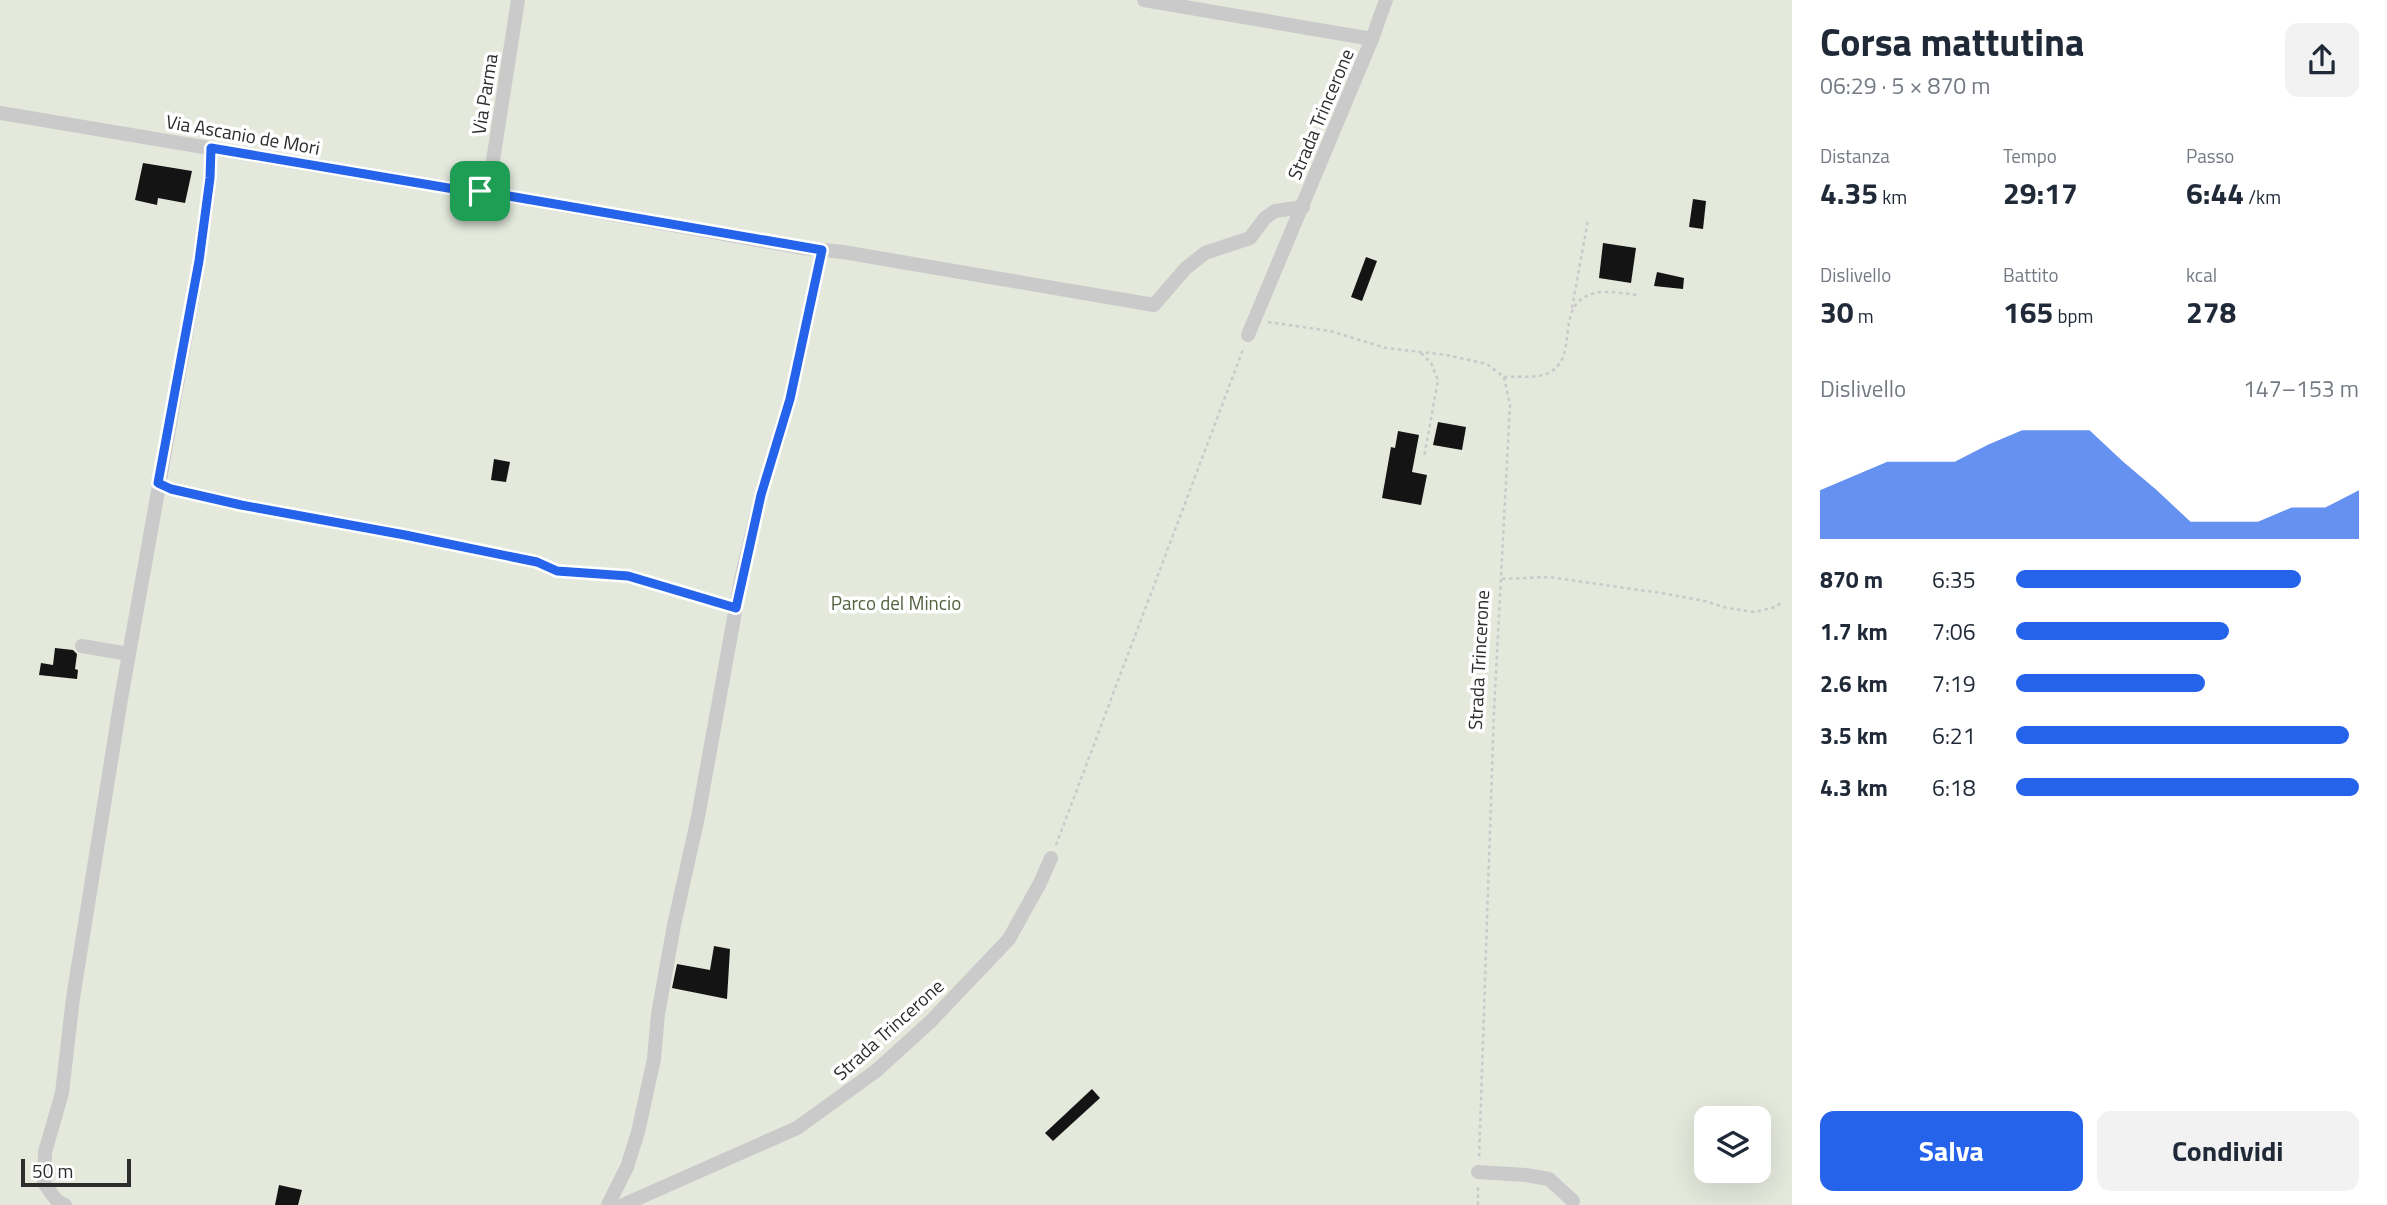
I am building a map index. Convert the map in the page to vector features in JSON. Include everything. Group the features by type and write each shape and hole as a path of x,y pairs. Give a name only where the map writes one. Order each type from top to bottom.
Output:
{"street":[{"name":"Via Parma","path":"480,191 492,167 518,0"},
{"path":"1144,0 1372,39"},
{"name":"Strada Trincerone","path":"1248,335 1303,207 1386,0"},
{"name":"Via Ascanio de Mori","path":"0,113 1154,305 1186,268 1205,253 1250,237 1265,218 1275,211 1303,207"},
{"path":"65,1205 57,1201 44,1183 45,1152 62,1093 74,998 129,654 199,261 210,178 211,148"},
{"path":"608,1205 627,1167 638,1132 654,1059 658,1014 674,925 698,817 736,608 761,495 790,399 822,250"},
{"path":"82,646 129,654"},
{"name":"Strada Trincerone","path":"623,1205 797,1128 876,1071 930,1021 1009,939 1041,883 1051,858"},
{"path":"1478,1172 1549,1179 1573,1201"}],"path":[{"path":"1254,320 1330,331 1386,348 1447,355 1487,364 1504,377 1543,375 1555,368 1564,356 1588,220"},
{"path":"1572,308 1583,297 1598,292 1639,295"},
{"path":"1051,858 1248,335"},
{"path":"1419,351 1431,363 1438,380 1424,457"},
{"name":"Strada Trincerone","path":"1478,1205 1494,712 1510,405 1504,377"},
{"path":"158,483 171,489 241,505 537,562 557,571 628,576 736,608"},
{"path":"1501,579 1549,577 1661,593 1754,612 1776,607 1783,601"}],"green space":[{"name":"Parco del Mincio","path":"0,0 1792,0 1792,1205 0,1205"}],"building":[{"path":"143,163 192,171 185,203 158,198 157,205 135,200"},
{"path":"1693,199 1706,201 1703,229 1689,227"},
{"path":"1603,243 1636,248 1631,283 1599,278"},
{"path":"1366,257 1377,261 1362,301 1351,297"},
{"path":"1657,272 1684,278 1683,289 1654,286"},
{"path":"1438,422 1466,427 1462,450 1433,445"},
{"path":"1398,431 1419,435 1412,472 1427,475 1421,505 1382,498 1391,447 1395,448"},
{"path":"494,459 510,462 506,482 491,480"},
{"path":"55,648 73,650 77,654 77,679 39,675 41,663 53,665"},
{"path":"714,946 730,949 727,999 672,988 677,964 710,970"},
{"path":"1092,1089 1100,1098 1053,1141 1045,1133"},
{"path":"279,1185 302,1190 298,1205 275,1205"}],"route":[{"path":"211,148 460,190 480,191 822,250 790,399 761,495 736,608 628,576 557,571 537,562 241,505 171,489 158,483 199,261 210,178 211,148"}]}
